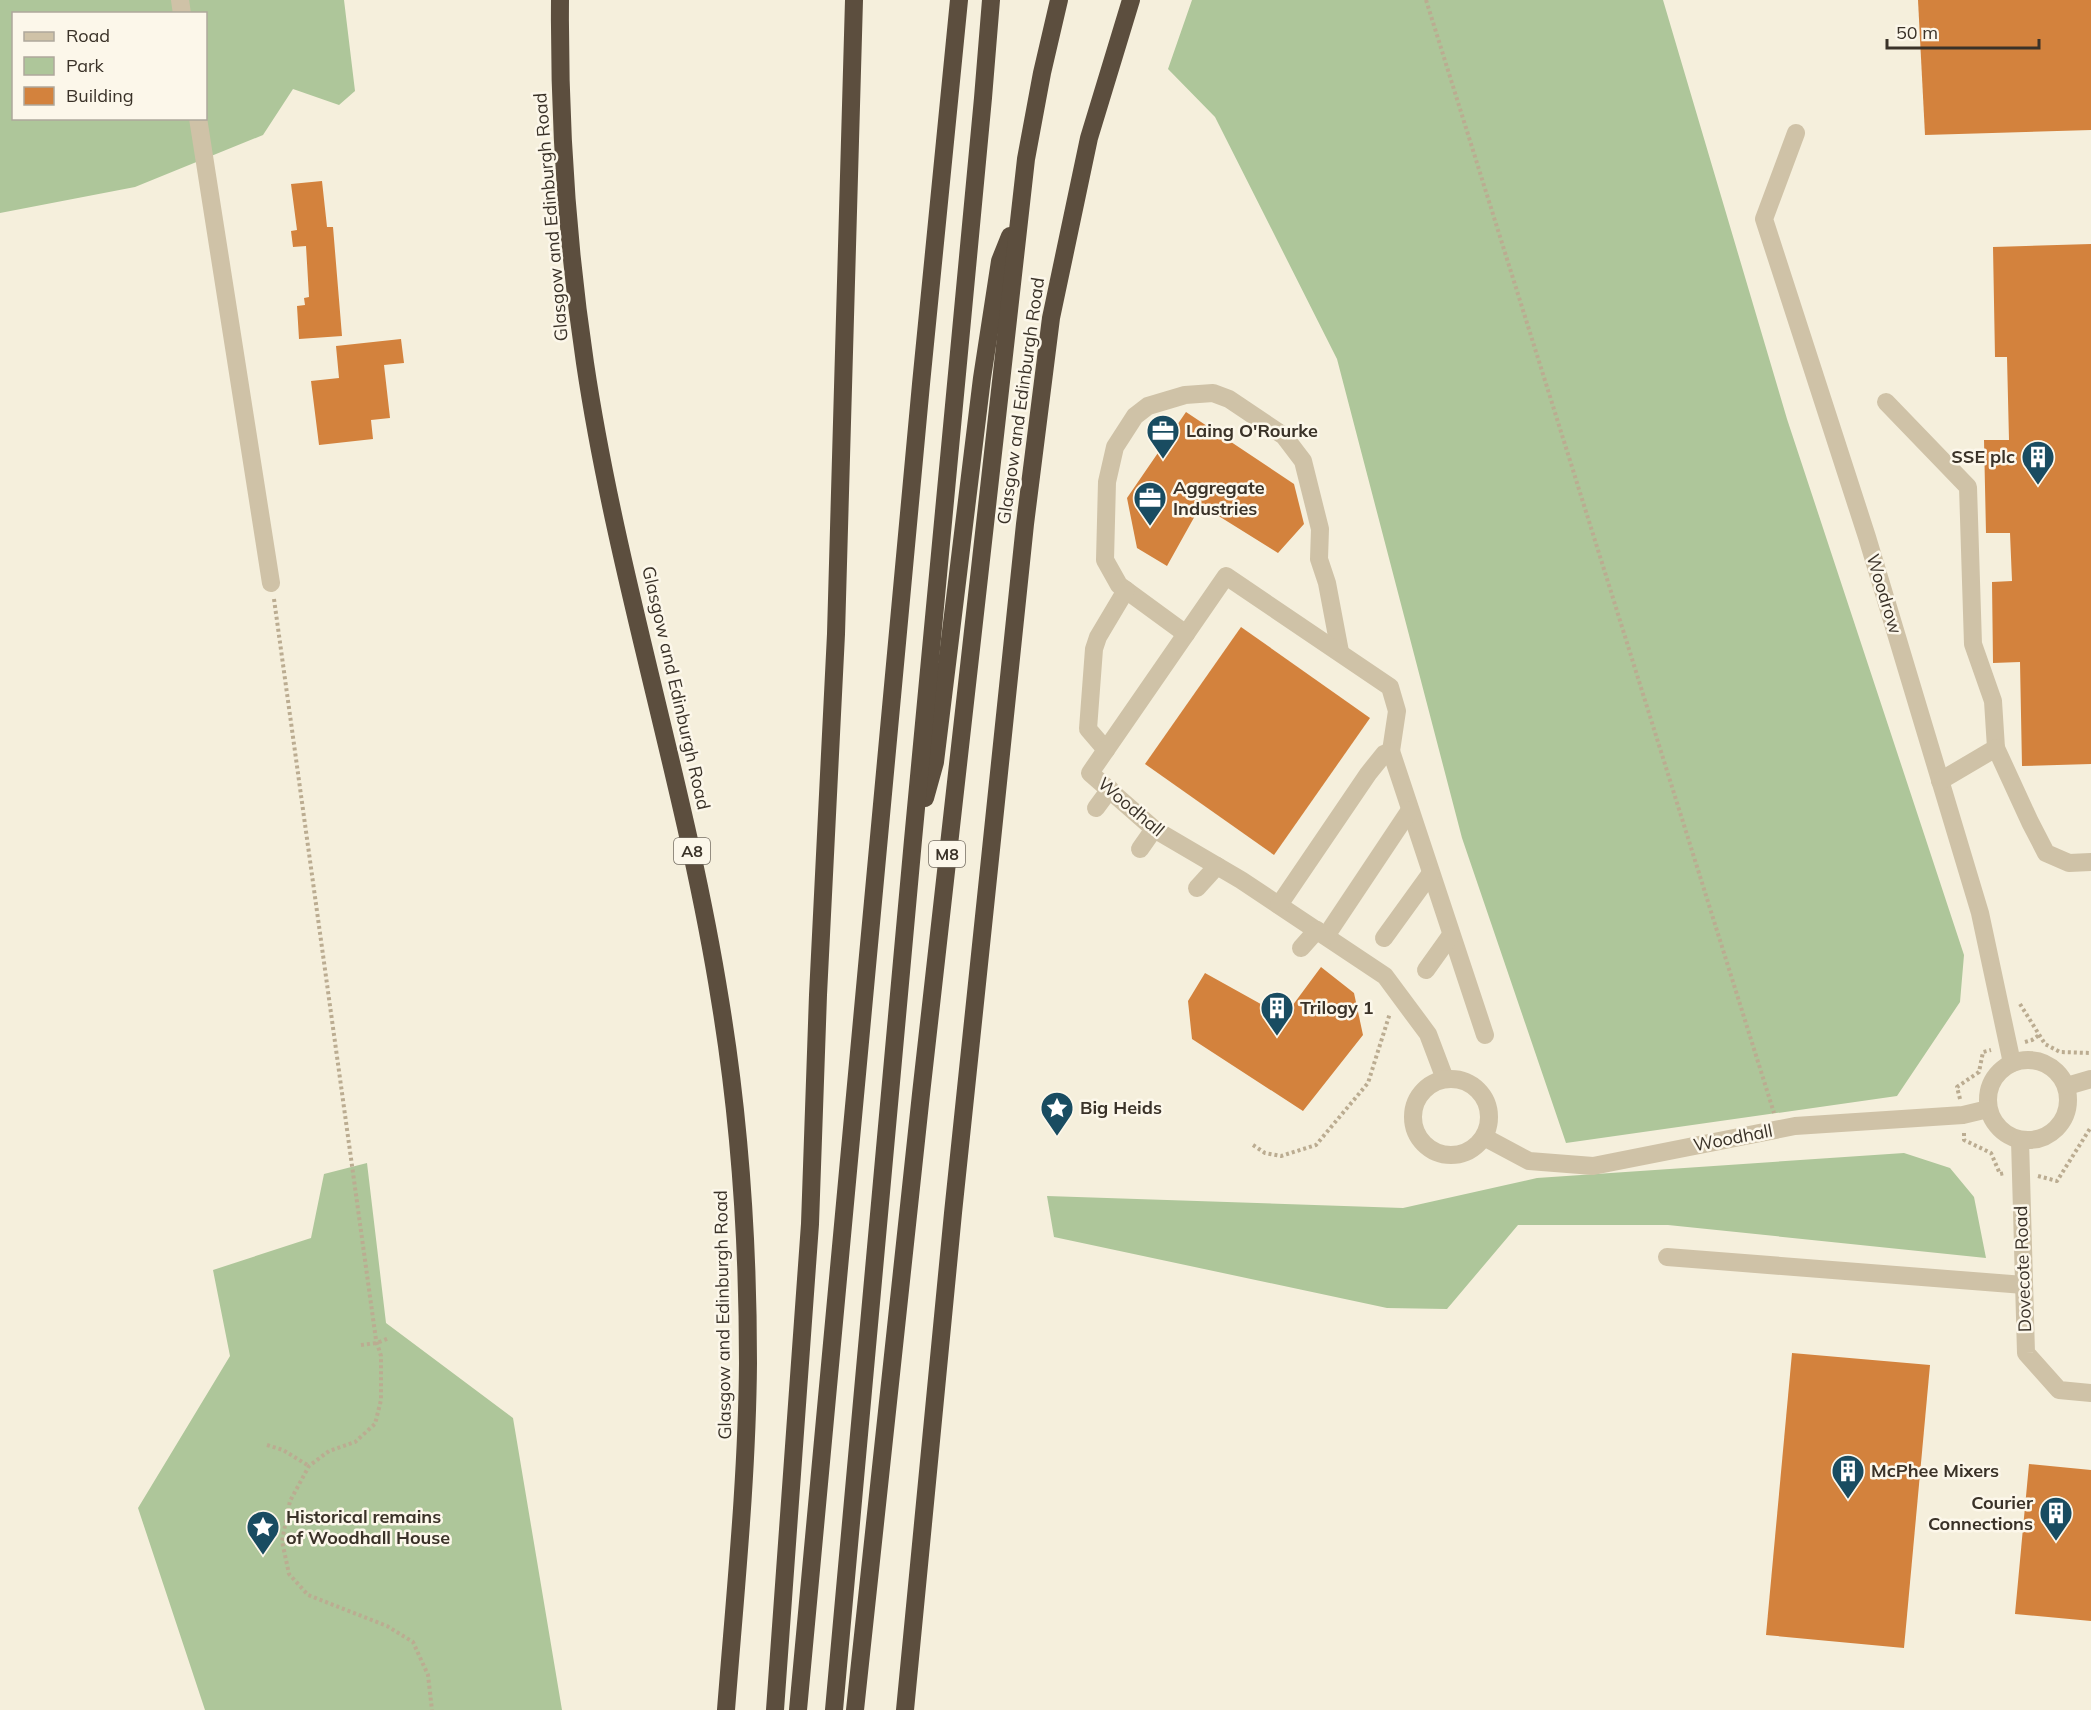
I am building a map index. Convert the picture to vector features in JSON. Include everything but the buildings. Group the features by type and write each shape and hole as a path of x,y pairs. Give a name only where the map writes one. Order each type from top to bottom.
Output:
{"highway":[{"name":"Glasgow and Edinburgh Road","path":"560,0 565,174 585,365 631,593 705,914 734,1089 744,1215 748,1367 745,1452 726,1710"},
{"path":"775,1710 810,1224 821,923 836,634 854,0"},
{"path":"798,1710 959,0"},
{"name":"M8","path":"834,1710 913,840 984,98 991,0"},
{"name":"M8","path":"855,1710 922,1082 1020,212 1030,138 1059,0"},
{"name":"Glasgow and Edinburgh Road","path":"905,1710 955,1189 1025,524 1050,318 1089,138 1131,0"},
{"path":"913,840 935,762 982,378 1000,261 1020,212"}],"street":[{"path":"198,120 272,583"},
{"name":"Woodrow","path":"1796,133 1764,219 1867,537 1980,913 2012,1062"},
{"path":"1186,634 1119,585 1105,560 1107,483 1115,447 1135,416 1148,406 1185,394 1213,393 1228,399 1284,436 1303,461 1320,529 1319,559 1327,583 1340,652"},
{"path":"1886,402 1968,487 1973,644 1993,701 1996,748 2046,853 2069,863 2091,862"},
{"name":"Woodhall","path":"1391,751 1397,711 1390,687 1226,576 1090,773 1154,829 1279,905 1384,976 1428,1034 1445,1079"},
{"path":"1106,750 1088,729 1094,649 1098,637 1126,590"},
{"path":"1940,781 1996,748"},
{"path":"1279,905 1368,774 1384,754 1391,751 1485,1035"},
{"path":"1096,808 1110,789"},
{"path":"1301,948 1321,933 1410,810"},
{"path":"1140,849 1154,829"},
{"path":"1197,888 1216,866"},
{"path":"1384,938 1431,873"},
{"path":"1426,970 1451,935"},
{"path":"2023,1059 2047,1064 2057,1072 2067,1086 2067,1107 2063,1119 2056,1129 2045,1136 2033,1140 2020,1140 2007,1135 1997,1127 1988,1109 1988,1090 1993,1078 2012,1062 2023,1059"},
{"path":"1445,1079 1464,1081 1475,1087 1484,1098 1489,1110 1489,1121 1484,1137 1475,1147 1465,1153 1451,1155 1437,1152 1420,1139 1414,1124 1413,1111 1416,1101 1429,1085 1445,1079"},
{"path":"2067,1086 2091,1079"},
{"name":"Woodhall","path":"1484,1137 1528,1161 1593,1166 1795,1126 1964,1115 1988,1109"},
{"name":"Dovecote Road","path":"2020,1140 2026,1353 2059,1390 2091,1393"},
{"path":"1667,1257 2024,1285"}],"path":[{"path":"1426,0 1779,1129"},
{"path":"272,583 377,1343 381,1356 381,1400 375,1424 355,1442 329,1451 309,1466 290,1501 282,1541 289,1574 308,1595 387,1626 413,1642 428,1675 432,1710"},
{"path":"1252,1145 1265,1153 1281,1156 1316,1145 1368,1083 1397,993"},
{"path":"2000,1174 2020,1171 2057,1181 2091,1127"},
{"path":"361,1345 377,1343 389,1338"},
{"path":"267,1445 283,1450 309,1466"}],"green space":[{"path":"0,0 344,0 355,91 339,105 293,89 263,135 135,187 0,213"},
{"path":"1192,0 1663,0 1787,419 1964,955 1960,1002 1897,1096 1566,1143 1462,838 1337,359 1215,117 1168,69"},
{"path":"1904,1153 1950,1168 1974,1197 1986,1258 1668,1225 1518,1225 1447,1309 1387,1308 1054,1237 1047,1196 1403,1208 1537,1178"},
{"path":"367,1163 386,1323 513,1418 562,1710 205,1710 138,1508 230,1356 213,1270 311,1238 324,1174"}],"place":[{"name":"Laing O'Rourke","path":"1163,460"},
{"name":"SSE plc","path":"2038,486"},
{"name":"Aggregate Industries","path":"1150,527"},
{"name":"Trilogy 1","path":"1277,1037"},
{"name":"Big Heids","path":"1057,1137"},
{"name":"McPhee Mixers","path":"1848,1500"},
{"name":"Courier Connections","path":"2056,1542"},
{"name":"Historical remains of Woodhall House","path":"263,1556"}]}
